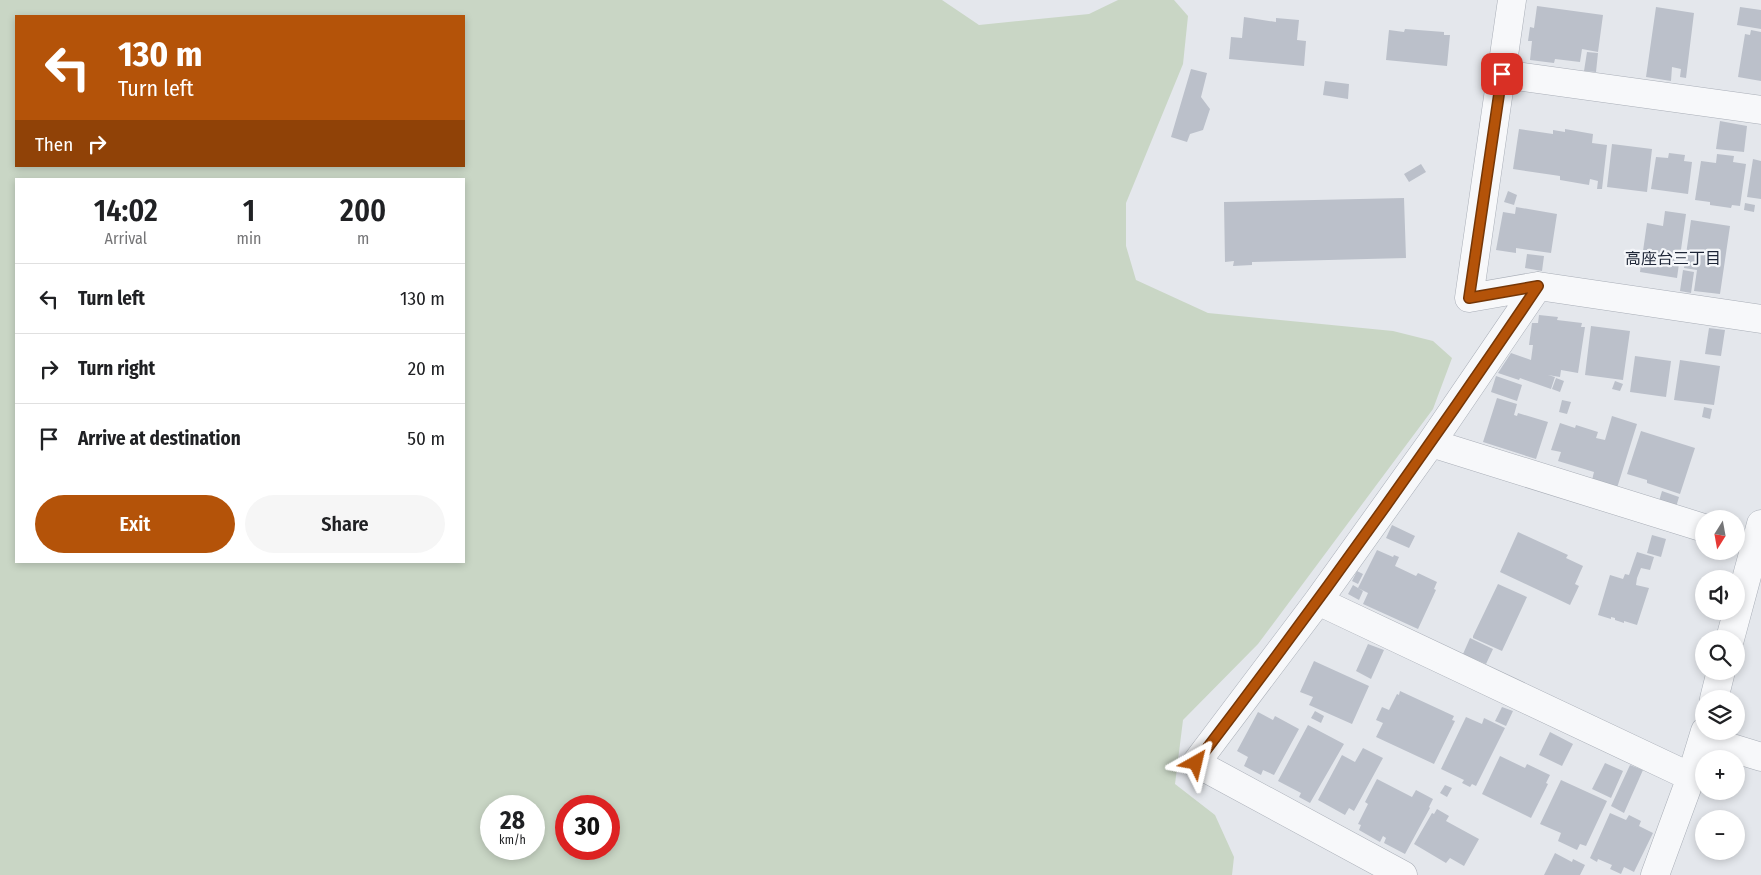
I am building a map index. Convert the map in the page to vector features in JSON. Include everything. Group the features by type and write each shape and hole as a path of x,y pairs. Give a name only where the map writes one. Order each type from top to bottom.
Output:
{"street":[{"path":"1512,0 1469,298 1538,286 1761,319"},
{"path":"1502,74 1761,110"},
{"path":"1403,875 1196,763 1318,601 1431,443 1538,286"},
{"path":"1431,443 1695,525"},
{"path":"1732,630 1751,535"},
{"path":"1318,601 1691,777"},
{"path":"1655,875 1702,740"},
{"path":"1717,740 1761,757"}],"green space":[{"path":"0,0 942,0 979,25 1089,14 1118,0 1174,0 1188,16 1183,64 1126,203 1126,246 1136,280 1208,313 1393,331 1433,341 1452,358 1433,409 1258,644 1183,720 1175,784 1215,815 1234,857 1232,875 0,875"}],"building":[{"path":"1537,6 1603,15 1598,52 1582,49 1580,62 1555,59 1554,63 1530,60 1532,41 1528,41 1530,27 1534,28"},
{"path":"1656,7 1694,13 1686,78 1680,77 1681,69 1672,67 1671,81 1646,77"},
{"path":"1740,7 1761,10 1761,29 1737,25"},
{"path":"1244,17 1276,22 1276,18 1299,20 1297,40 1306,41 1304,66 1229,59 1231,37 1242,38"},
{"path":"1405,29 1444,32 1444,35 1450,35 1447,66 1386,60 1389,30 1404,32"},
{"path":"1751,30 1761,32 1761,81 1738,77 1745,34 1750,35"},
{"path":"1587,52 1598,53 1596,72 1584,71"},
{"path":"1191,69 1207,73 1201,97 1210,109 1203,130 1190,134 1187,142 1171,137"},
{"path":"1325,81 1349,84 1348,99 1323,95"},
{"path":"1720,121 1747,126 1744,152 1716,149"},
{"path":"1519,129 1553,134 1553,130 1565,132 1565,129 1593,134 1592,143 1607,145 1602,189 1597,189 1598,181 1590,179 1589,185 1560,180 1560,176 1513,169"},
{"path":"1612,144 1652,149 1647,192 1607,187"},
{"path":"1669,153 1685,155 1684,161 1692,162 1688,194 1651,189 1656,157 1668,158"},
{"path":"1717,154 1734,156 1733,162 1746,164 1740,206 1732,205 1731,208 1710,205 1710,202 1695,200 1701,161 1716,163"},
{"path":"1753,159 1761,161 1761,199 1747,197"},
{"path":"1421,164 1426,172 1409,182 1404,174"},
{"path":"1508,191 1517,195 1514,205 1504,202"},
{"path":"1404,198 1406,258 1252,262 1252,265 1233,266 1234,261 1225,262 1224,202"},
{"path":"1745,203 1755,205 1754,212 1744,210"},
{"path":"1516,207 1557,214 1551,253 1516,248 1516,253 1496,250 1503,212 1515,214"},
{"path":"1665,211 1686,214 1677,278 1640,272 1647,223 1663,226"},
{"path":"1691,220 1730,226 1720,294 1694,291 1697,270 1684,268"},
{"path":"1527,254 1544,256 1542,271 1525,268"},
{"path":"1683,270 1694,272 1691,293 1680,291"},
{"path":"1539,315 1558,317 1557,320 1582,323 1581,327 1585,327 1578,373 1561,370 1560,377 1548,375 1555,377 1551,389 1520,378 1519,380 1498,373 1511,353 1531,360 1533,345 1529,345 1532,323 1538,323"},
{"path":"1591,326 1630,331 1623,380 1585,375"},
{"path":"1709,328 1725,330 1721,356 1705,354"},
{"path":"1635,356 1671,361 1666,397 1630,392"},
{"path":"1680,360 1720,366 1714,405 1674,400"},
{"path":"1496,376 1522,385 1517,401 1491,392"},
{"path":"1556,378 1564,381 1560,392 1552,389"},
{"path":"1615,381 1623,384 1620,391 1612,389"},
{"path":"1497,398 1517,404 1514,415 1517,416 1518,413 1548,422 1536,459 1483,442"},
{"path":"1562,400 1571,402 1567,414 1559,412"},
{"path":"1704,407 1712,409 1710,419 1702,417"},
{"path":"1612,416 1637,424 1617,488 1592,480 1594,472 1558,461 1561,452 1551,450 1560,423 1575,428 1576,425 1598,432 1596,438 1605,440"},
{"path":"1641,431 1695,448 1680,494 1627,474"},
{"path":"1662,491 1679,497 1676,507 1659,501"},
{"path":"1392,525 1415,536 1409,548 1386,538"},
{"path":"1518,532 1568,555 1566,558 1583,566 1575,584 1579,586 1570,605 1500,572"},
{"path":"1652,535 1666,539 1661,557 1647,553"},
{"path":"1377,550 1393,557 1394,555 1399,557 1395,566 1416,576 1418,573 1437,582 1434,589 1436,590 1418,629 1363,604 1368,593 1358,588"},
{"path":"1637,552 1654,557 1650,570 1641,568 1637,578 1636,585 1649,588 1637,625 1598,615 1610,575 1623,579 1625,574 1629,575"},
{"path":"1357,571 1363,574 1358,584 1352,581"},
{"path":"1498,584 1527,597 1502,651 1473,638"},
{"path":"1353,585 1363,591 1359,600 1348,594"},
{"path":"1470,638 1493,649 1486,664 1463,654"},
{"path":"1368,644 1384,650 1371,679 1356,671"},
{"path":"1314,661 1369,686 1352,724 1309,705 1313,697 1300,692"},
{"path":"1400,691 1454,716 1452,720 1455,721 1434,764 1376,737 1383,723 1376,720 1382,707 1389,710"},
{"path":"1502,707 1513,711 1506,726 1495,721"},
{"path":"1315,711 1324,716 1321,723 1311,718"},
{"path":"1258,712 1273,720 1275,716 1299,729 1274,775 1263,770 1261,775 1244,766 1248,757 1237,751"},
{"path":"1466,717 1482,724 1484,718 1505,728 1476,786 1472,784 1470,787 1462,783 1464,780 1441,769"},
{"path":"1308,725 1344,744 1310,803 1299,797 1301,793 1278,781"},
{"path":"1550,732 1573,744 1562,766 1539,755"},
{"path":"1363,748 1383,758 1354,811 1349,808 1345,815 1318,800 1342,755 1355,762"},
{"path":"1500,756 1525,768 1527,764 1550,775 1546,783 1548,784 1531,818 1482,794"},
{"path":"1605,763 1623,771 1611,798 1592,789"},
{"path":"1630,765 1643,770 1624,813 1611,806"},
{"path":"1377,779 1412,797 1416,790 1433,799 1405,854 1384,843 1386,838 1383,836 1380,842 1359,830 1361,825 1358,824 1368,804 1365,802"},
{"path":"1561,780 1607,801 1586,846 1580,844 1577,850 1558,841 1561,833 1540,824"},
{"path":"1445,785 1452,788 1447,797 1440,793"},
{"path":"1437,809 1449,816 1446,821 1479,839 1464,866 1450,858 1446,863 1414,844 1432,813 1434,814"},
{"path":"1610,813 1626,820 1629,815 1641,821 1639,826 1653,833 1634,872 1624,867 1621,874 1610,869 1612,865 1598,859 1597,862 1590,858"},
{"path":"1555,853 1572,862 1573,859 1585,865 1580,875 1544,875"}],"district":[{"name":"高座台三丁目","path":"1673,258"}],"route":[{"path":"1196,763 1318,601 1431,443 1538,286 1469,298 1502,74"}]}
